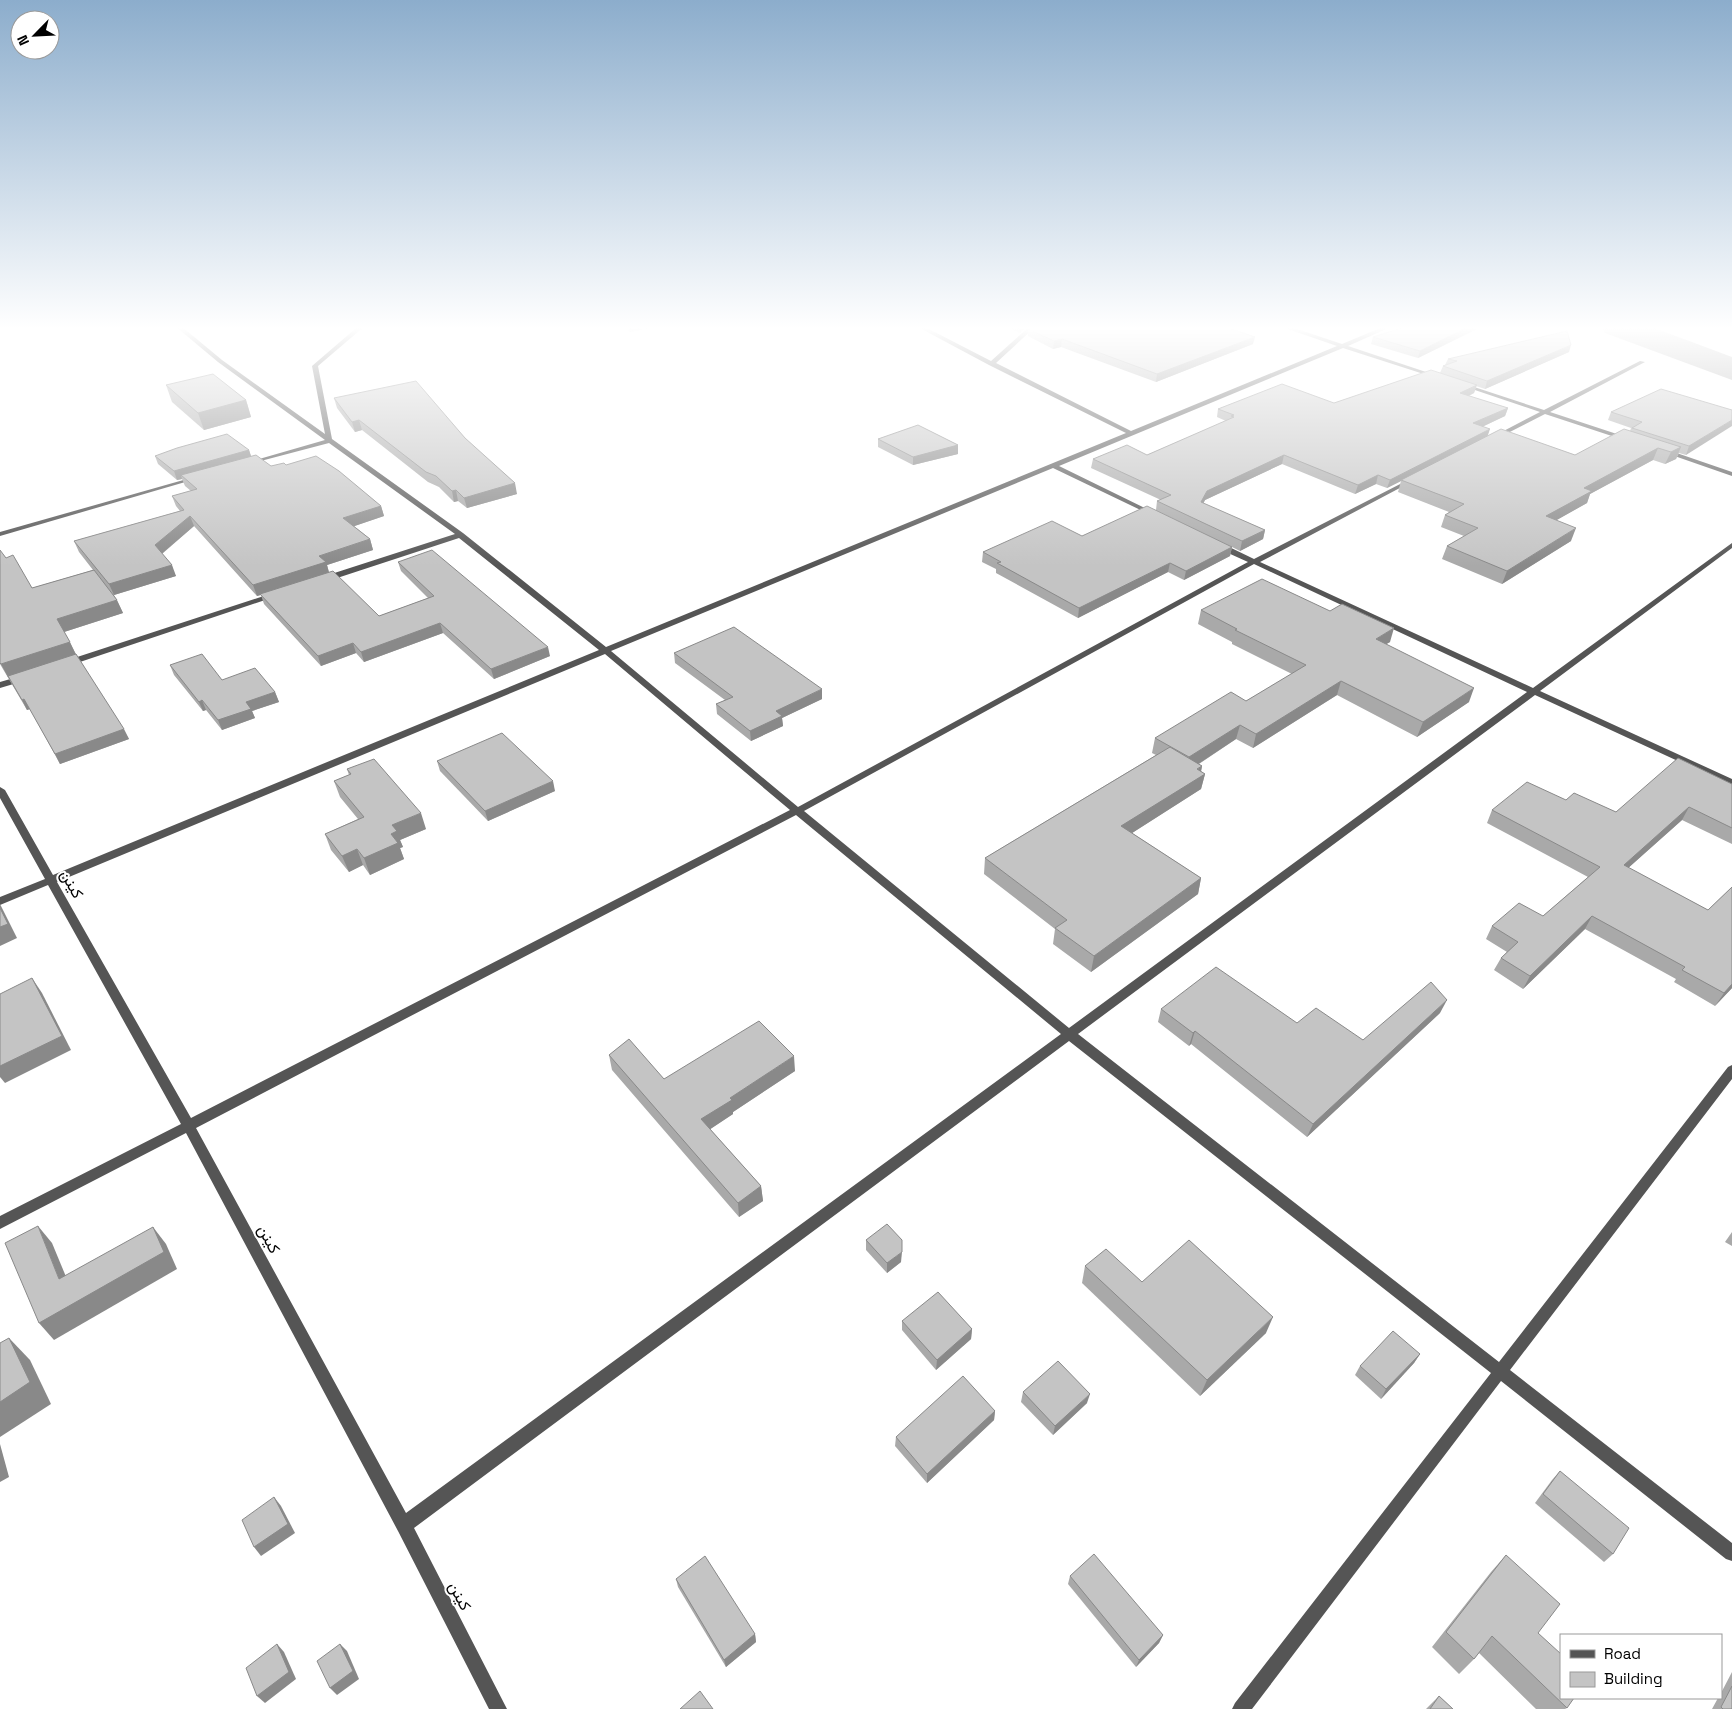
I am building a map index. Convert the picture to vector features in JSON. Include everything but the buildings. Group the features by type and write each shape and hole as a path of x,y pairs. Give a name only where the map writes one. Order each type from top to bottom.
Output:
{"street":[{"path":"280,406 460,536 607,652 796,811 1069,1034 1732,1554"},
{"path":"322,406 329,441"},
{"path":"1075,406 1130,433"},
{"path":"0,901 607,652 1196,406"},
{"path":"1528,406 1639,442"},
{"path":"1483,443 1555,406"},
{"path":"244,465 329,441"},
{"path":"1657,448 1732,474"},
{"path":"1052,465 1166,520"},
{"path":"0,534 207,475"},
{"path":"0,1223 796,811 1253,562 1421,475"},
{"path":"319,581 460,536"},
{"path":"1209,541 1530,692 1732,783"},
{"path":"404,1525 1530,692 1732,545"},
{"path":"56,667 281,594"},
{"path":"0,685 28,676"},
{"name":"كينن","path":"0,790 188,1125 404,1525 498,1709"},
{"path":"1241,1709 1732,1070"}]}
